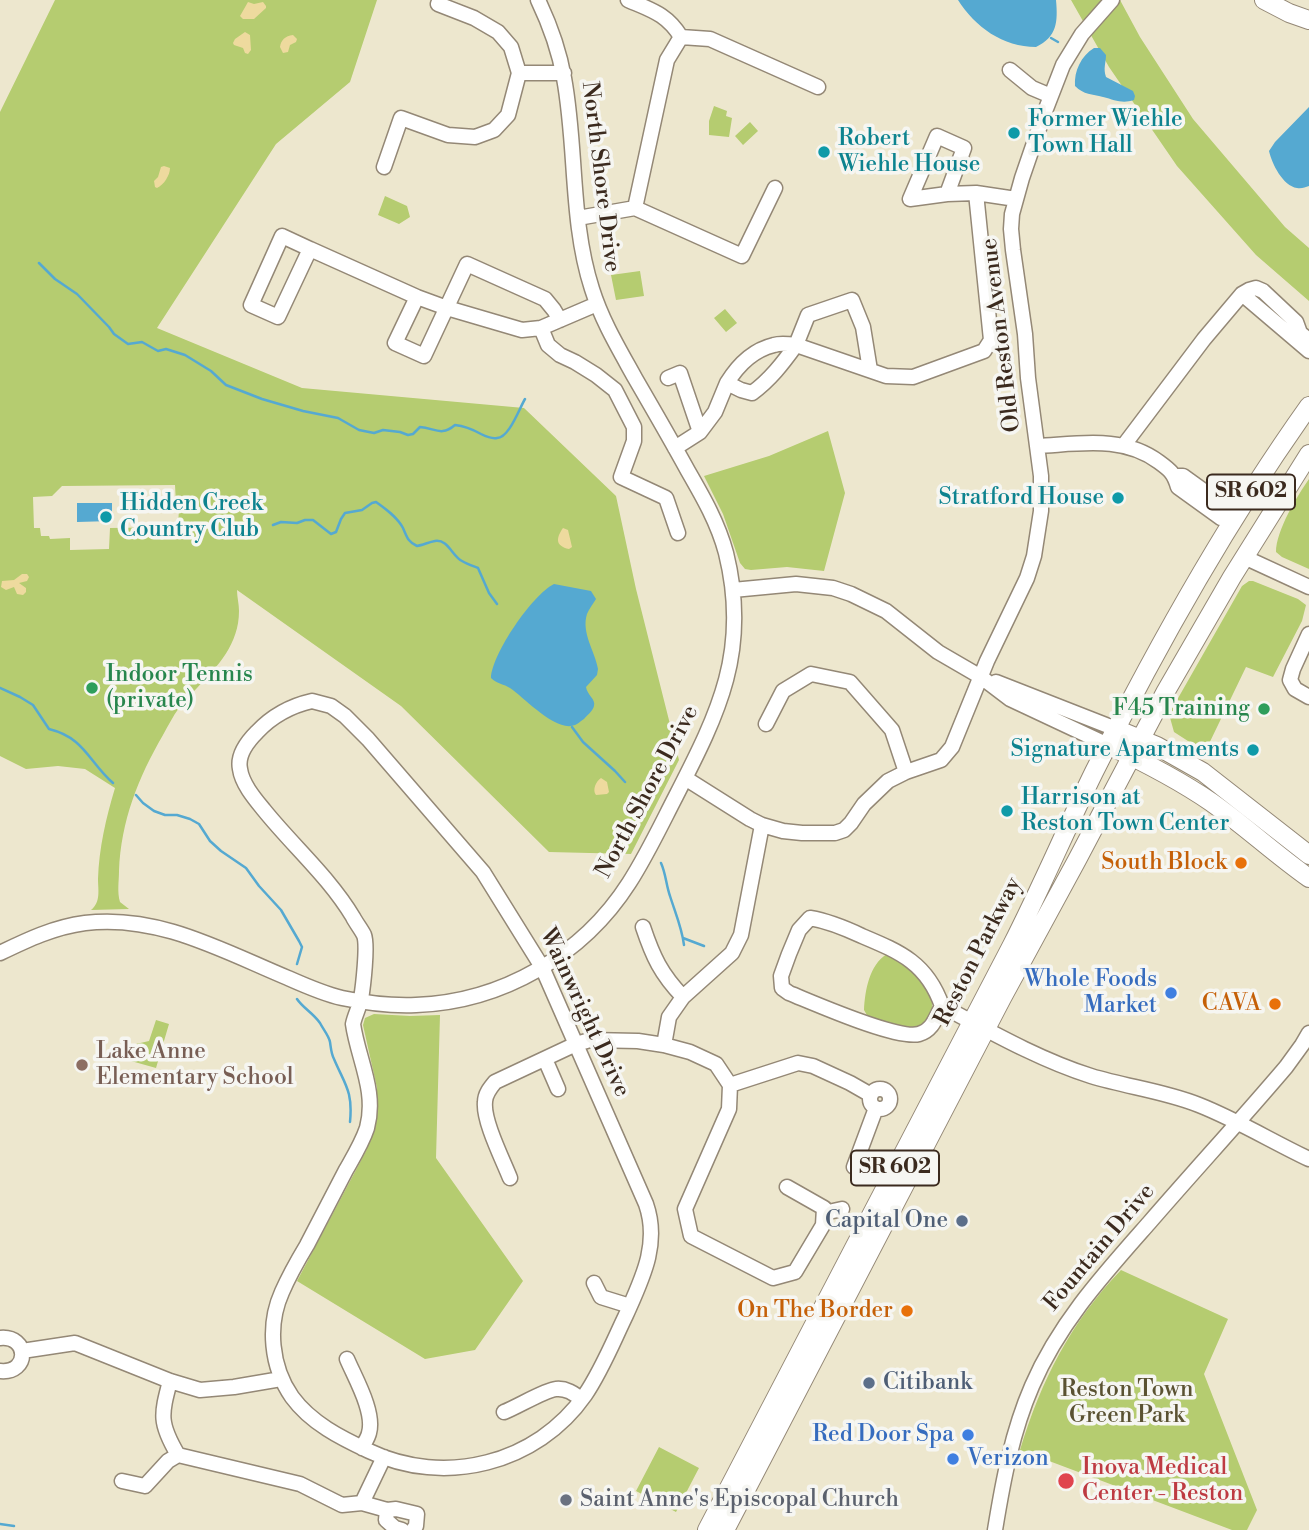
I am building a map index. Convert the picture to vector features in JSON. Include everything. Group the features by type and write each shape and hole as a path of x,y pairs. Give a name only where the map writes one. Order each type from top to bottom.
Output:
{"main road":[{"path":"1264,0 1309,20"},
{"name":"Reston Parkway","path":"725,1530 979,1025 1141,680 1258,481 1309,406"},
{"name":"Reston Parkway","path":"707,1530 979,1025 1166,691 1244,557 1309,454"},
{"path":"1112,737 1141,739 1203,772 1309,855"},
{"path":"1112,737 1132,756 1181,782 1213,804 1309,878"}],"street":[{"path":"384,167 401,118 448,135 475,137 494,130 508,115 519,73 511,47 498,32 474,18 438,4 440,0"},
{"path":"628,0 662,15 673,24 681,37"},
{"name":"Old Reston Avenue","path":"685,778 762,825 783,831 825,834 844,830 874,793 888,781 941,760 947,755 960,731 987,661 1022,592 1034,556 1041,511 1041,476 1011,229 1016,199 1063,65 1082,34 1112,0"},
{"name":"North Shore Drive","path":"0,953 40,934 61,928 104,921 144,924 182,933 310,988 341,998 419,1005 464,998 508,985 542,967 580,939 614,904 641,863 714,718 726,685 734,638 733,590 725,549 707,504 610,333 597,304 585,265 578,218 564,73 541,1"},
{"path":"681,37 710,39 818,87"},
{"path":"635,208 667,60 681,37"},
{"path":"1010,70 1032,88 1051,96"},
{"name":"North Shore Drive","path":"519,73 564,73"},
{"path":"947,194 964,148 937,136 910,199 976,193 1016,199"},
{"path":"578,218 635,208 742,256 775,188"},
{"path":"675,448 701,432 715,412 738,365 756,352 775,344 796,345 886,376 913,377 984,351 991,340 976,193"},
{"path":"310,249 278,317 251,305 282,236 447,309 522,330 541,328 597,304"},
{"path":"417,297 395,343 424,356 467,264 545,299 559,320"},
{"path":"1124,445 1204,339 1249,289 1263,291 1296,322 1300,333 1309,340"},
{"path":"1242,294 1309,351"},
{"path":"727,383 752,393 765,384 796,345 808,315 852,300 863,327 870,370"},
{"path":"541,328 548,345 615,390 634,427 634,441 621,477 666,498 678,533"},
{"path":"668,378 680,373 701,432"},
{"path":"1037,446 1097,443 1124,445 1151,456 1175,476 1183,476 1226,507 1235,519"},
{"path":"1244,557 1309,587"},
{"path":"733,590 796,584 814,585 851,594 886,611 938,652 981,677 1010,699 1112,737"},
{"path":"1309,634 1290,680 1293,687 1309,696"},
{"path":"766,724 783,691 811,674 850,682 892,730 906,772"},
{"name":"Wainwright Drive","path":"312,701 331,706 345,716 483,872 542,967 648,1209 652,1237 650,1252 630,1306 596,1377 581,1400 559,1424 522,1450 492,1462 453,1468 415,1466 362,1448 314,1420 293,1398 281,1378 275,1355 273,1324 281,1293 367,1126 370,1097 353,1024 361,1001 365,937 335,890 250,794 240,769 241,754 252,737 279,713 312,701"},
{"path":"664,1045 669,1017 683,997 732,953 741,934 762,825"},
{"path":"942,1006 931,1028 917,1035 885,1031 789,993 782,988 781,976 799,930 810,918 839,926 899,951 919,968 936,989 942,1006 979,1025 1072,1070 1181,1098 1202,1106 1309,1159"},
{"path":"643,927 651,953 667,979 683,997"},
{"name":"Fountain Drive","path":"995,1530 1006,1464 1020,1416 1044,1360 1060,1332 1098,1280 1286,1068 1309,1032"},
{"path":"510,1178 487,1118 485,1102 495,1083 576,1044 600,1040 638,1041 690,1052 712,1062 719,1066 730,1085 729,1109 685,1209 691,1236 773,1278 795,1272 823,1225 824,1208 787,1187"},
{"path":"545,1059 558,1089"},
{"path":"730,1085 798,1063 813,1066 850,1083 874,1102 854,1167"},
{"path":"824,1213 842,1209"},
{"path":"594,1283 601,1297 630,1306"},
{"path":"0,1338 9,1337 15,1340 22,1351 17,1367 0,1371"},
{"path":"22,1351 75,1343 170,1381 200,1390 281,1378"},
{"path":"347,1359 367,1406 370,1422 370,1432 362,1448"},
{"path":"170,1381 162,1412 167,1436 178,1455"},
{"path":"504,1412 554,1389 564,1389 581,1400"},
{"path":"122,1481 145,1486 168,1461 178,1455 300,1484 342,1505 362,1503 417,1514 413,1530"},
{"path":"362,1503 384,1457"},
{"path":"387,1510 386,1520 402,1530"}],"green space":[{"name":"Hidden Creek Country Club","path":"55,0 377,0 350,82 276,144 157,328 302,388 524,408 616,496 636,589 679,760 631,854 549,852 401,706 237,590 238,623 226,654 175,714 146,767 132,800 120,853 118,886 120,902 129,909 91,910 98,900 101,844 115,788 85,769 58,766 26,769 0,756 0,112","holes":["175,485 176,504 179,508 178,527 110,528 109,549 70,550 70,538 50,539 49,536 41,536 40,528 34,528 33,497 52,496 62,486"]},
{"path":"1071,0 1120,0 1140,37 1193,119 1285,227 1309,248 1309,301 1256,255 1177,166 1109,67"},
{"path":"714,106 727,111 726,116 732,118 729,137 709,135 709,121"},
{"path":"750,122 758,131 743,145 735,136"},
{"path":"385,196 407,206 410,217 399,224 378,215"},
{"path":"640,271 644,296 616,300 611,275"},
{"path":"725,309 737,323 726,332 714,318"},
{"path":"828,431 845,493 824,571 787,567 745,569 740,563 723,514 704,476 769,456"},
{"path":"1309,479 1309,569 1276,552 1283,524"},
{"path":"1249,581 1298,599 1306,605 1302,621 1273,677 1246,667 1205,752 1174,732 1169,714 1242,586"},
{"path":"887,954 913,969 931,994 933,1013 928,1023 904,1028 868,1017 864,1010 869,979 876,965"},
{"path":"374,1014 440,1015 436,1158 523,1281 475,1350 425,1359 297,1281 366,1151 373,1132 377,1112 377,1088 363,1025 365,1018"},
{"path":"156,1020 169,1024 156,1068 131,1061 136,1044 149,1041"},
{"name":"Reston Town Green Park","path":"1121,1270 1228,1319 1204,1374 1257,1510 1247,1530 1232,1530 1020,1450 1037,1400 1059,1354 1087,1311"},
{"path":"659,1447 699,1468 676,1512 636,1491"}],"sand":[{"path":"248,2 263,2 266,8 254,19 243,19 240,16"},
{"path":"245,32 250,35 251,50 248,54 233,43"},
{"path":"293,35 297,39 296,42 290,45 288,52 283,53 281,42"},
{"path":"164,166 170,168 169,174 157,188 154,181"},
{"path":"563,528 568,530 572,547 569,549 561,546 558,541"},
{"path":"22,574 29,577 27,581 19,583 26,588 23,595 17,594 14,587 6,590 1,587 2,581 14,580"},
{"path":"601,778 607,782 609,792 596,795 595,786"}],"water":[{"path":"958,0 1056,0 1055,28 1048,39 1036,47 1012,43 981,27"},
{"path":"1094,48 1100,48 1106,55 1106,77 1133,91 1134,100 1126,102 1085,93 1075,86 1079,64"},
{"path":"1309,107 1309,186 1297,188 1283,179 1275,168 1269,151"},
{"name":"Hidden Creek Country Club","path":"77,503 112,503 112,521 77,522"},
{"path":"554,584 591,591 596,599 586,621 587,635 598,669 597,675 586,687 594,706 584,719 575,725 567,726 550,719 510,688 491,678 498,655 515,626 535,600"}],"waterway":[{"path":"1051,38 1058,42"},
{"path":"39,263 55,279 77,294 114,334 128,344 142,342 158,351 166,349 185,355 211,371 226,385 262,399 338,418 359,430 374,433 383,430 408,435 420,427 446,431 455,425 497,438 510,428 525,399"},
{"path":"273,525 313,520 331,534 336,532 345,513 362,510 376,502 398,520 408,539 417,546 439,541 447,545 459,559 478,568 497,604"},
{"path":"0,688 33,705 49,729 71,738 113,783"},
{"path":"572,727 583,742 625,782"},
{"path":"136,795 154,811 177,815 199,824 210,841 246,868 281,910 299,941 302,947 297,964"},
{"path":"661,863 684,945"},
{"path":"683,938 704,946"},
{"path":"297,999 317,1019 328,1037 333,1057 349,1095 350,1122"},
{"path":"0,1524 14,1526"}],"place":[{"name":"Former Wiehle Town Hall","path":"1014,133"},
{"name":"Robert Wiehle House","path":"824,152"},
{"name":"Stratford House","path":"1118,498"},
{"name":"Hidden Creek Country Club","path":"106,517"},
{"name":"Indoor Tennis (private)","path":"92,688"},
{"name":"F45 Training","path":"1264,709"},
{"name":"Signature Apartments","path":"1253,750"},
{"name":"Harrison at Reston Town Center","path":"1007,811"},
{"name":"South Block","path":"1241,863"},
{"name":"Whole Foods Market","path":"1171,993"},
{"name":"CAVA","path":"1275,1004"},
{"name":"Lake Anne Elementary School","path":"82,1065"},
{"name":"Capital One","path":"962,1221"},
{"name":"On The Border","path":"907,1311"},
{"name":"Citibank","path":"869,1383"},
{"name":"Red Door Spa","path":"968,1435"},
{"name":"Verizon","path":"953,1459"},
{"name":"Inova Medical Center - Reston","path":"1066,1481"},
{"name":"Saint Anne's Episcopal Church","path":"566,1500"}]}
